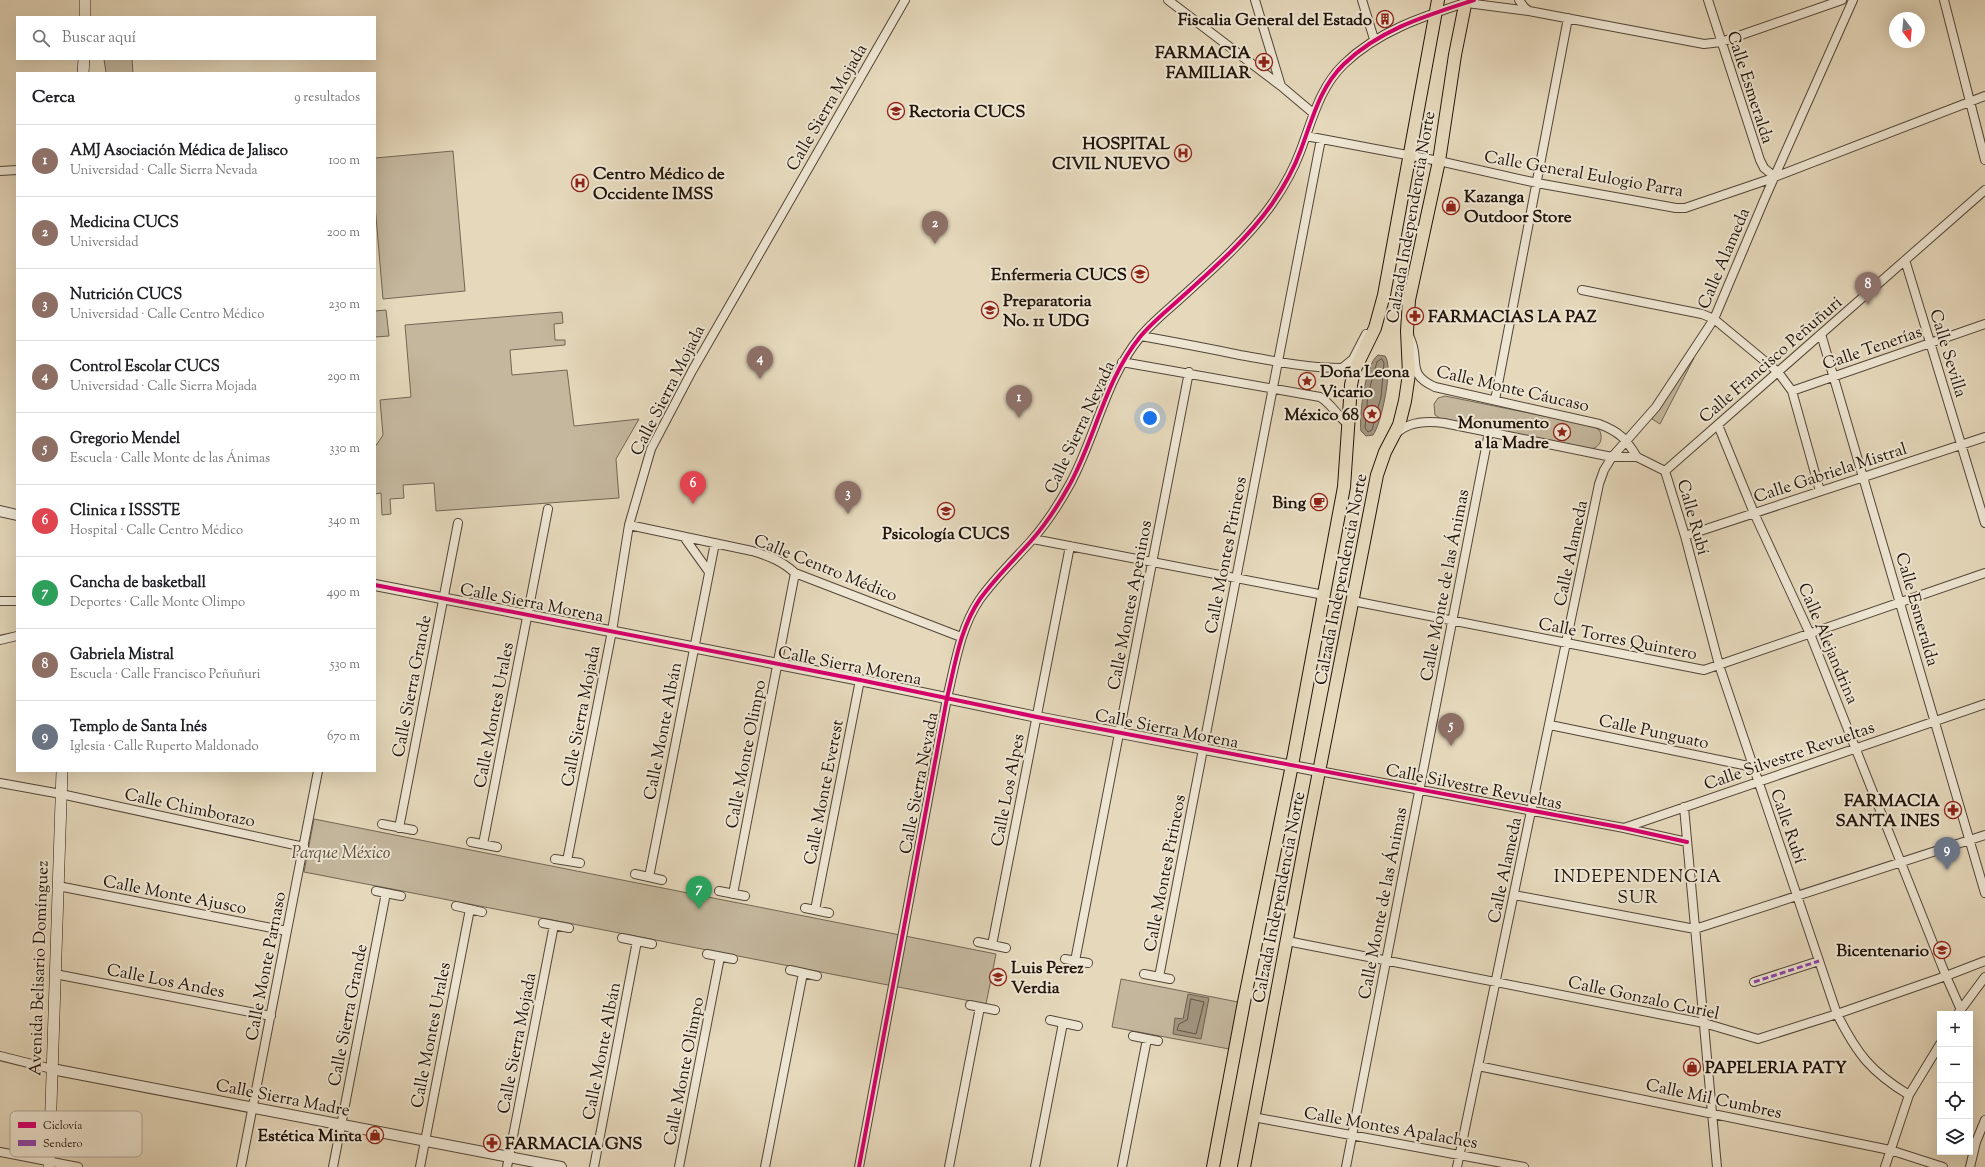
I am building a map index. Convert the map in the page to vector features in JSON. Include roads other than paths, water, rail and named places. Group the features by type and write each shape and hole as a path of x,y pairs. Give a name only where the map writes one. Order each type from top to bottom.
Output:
{"main road":[{"path":"85,0 85,16"},
{"name":"Calzada Independencia Norte","path":"1213,1167 1244,1002 1292,765 1344,487 1351,384 1354,371 1375,328 1384,295 1438,0"},
{"name":"Calzada Independencia Norte","path":"1244,1167 1377,475 1390,441 1399,425 1405,401 1409,374 1406,331 1409,300 1439,161 1455,55 1469,1"},
{"path":"83,72 84,60"},
{"name":"Avenida Belisario Domínguez","path":"51,1111 62,772"}],"street":[{"name":"Calle Sierra Mojada","path":"567,861 612,631 629,525 651,449 688,378 905,0"},
{"path":"1168,0 1281,86 1313,113"},
{"path":"1255,0 1281,86"},
{"path":"1362,0 1374,39"},
{"path":"1520,0 1524,7 1529,11"},
{"name":"Calle Esmeralda","path":"1708,0 1760,160 1764,168 1774,178"},
{"path":"1469,1 1704,44 1721,42 1842,0"},
{"name":"Calle Alameda","path":"1457,1167 1599,484 1604,470 1612,457 1656,407 1714,319 1774,178 1853,0"},
{"path":"1944,0 1985,160"},
{"name":"Calle Sierra Nevada","path":"859,1167 947,698 961,637 979,600 1033,539 1070,484 1094,433 1106,395 1122,362 1141,336 1225,258 1253,229 1282,188 1300,153 1313,113 1327,86 1342,66 1374,39 1469,1"},
{"path":"1495,400 1568,18"},
{"name":"Calle General Eulogio Parra","path":"1306,136 1410,155 1537,183 1676,208 1685,208 1774,178 1985,96"},
{"name":"Calle Montes Pirineos","path":"1159,977 1321,138"},
{"path":"0,171 16,170"},
{"name":"Calle Francisco Peñuñuri","path":"1665,471 1985,190"},
{"name":"Calle Sevilla","path":"1905,260 1985,523"},
{"path":"1582,290 1695,312 1714,319 1778,372 1792,391 1820,491"},
{"name":"Calle Tenerías","path":"1792,391 1985,324"},
{"path":"1141,336 1307,367 1342,368 1353,359 1365,335 1375,328"},
{"name":"Calle Monte Cáucaso","path":"1406,331 1414,345 1416,371 1421,381 1435,387 1599,424 1615,430 1626,440 1637,457"},
{"name":"Calle Esmeralda","path":"1821,334 1985,893"},
{"path":"1122,362 1189,372 1320,397 1330,403 1338,416 1348,424"},
{"name":"Calle Montes Apeninos","path":"1075,961 1189,372"},
{"path":"1390,441 1400,431 1417,423 1427,421 1612,457 1637,457 1665,471"},
{"name":"Calle Alejandrina","path":"1718,425 1754,513 1810,634 1902,862 1960,1011"},
{"name":"Calle Monte de las Ánimas","path":"1346,1167 1489,432"},
{"name":"Calle Gabriela Mistral","path":"1685,536 1985,437"},
{"name":"Calle Rubí","path":"1665,471 1685,536 1719,665 1837,1014 1849,1039 1864,1061 1885,1081 1909,1095"},
{"name":"Calle Montes Urales","path":"483,844 548,509"},
{"path":"0,511 16,515"},
{"name":"Calle Sierra Grande","path":"399,828 458,523"},
{"name":"Calle Centro Médico","path":"629,525 752,551 772,557 784,563 796,573 961,637"},
{"path":"684,537 709,572"},
{"path":"1033,539 1324,595"},
{"name":"Calle Monte Albán","path":"649,877 693,647 715,544"},
{"name":"Calle Los Alpes","path":"992,945 1070,546"},
{"name":"Calle Monte Olimpo","path":"733,894 796,573"},
{"name":"Calle Torres Quintero","path":"1353,601 1704,670 1985,573"},
{"name":"Calle Sierra Morena","path":"376,585 778,663 1037,717 1319,771"},
{"path":"0,601 16,601"},
{"path":"0,640 16,636"},
{"name":"Calle Monte Everest","path":"815,910 860,680"},
{"name":"Calle Silvestre Revueltas","path":"1319,771 1624,828 1985,704"},
{"name":"Calle Punguato","path":"1550,725 1753,766"},
{"name":"Calle Monte Parnaso","path":"241,1167 318,772"},
{"name":"Calle Chimborazo","path":"0,783 61,794 304,847"},
{"path":"1684,807 1717,1167"},
{"path":"382,824 413,830"},
{"path":"1624,828 1687,842"},
{"path":"1514,895 1695,929 1985,834"},
{"path":"471,842 496,847"},
{"path":"555,859 580,863"},
{"path":"635,874 662,880"},
{"name":"Calle Monte Ajusco","path":"58,886 287,931"},
{"path":"376,891 401,896"},
{"path":"719,891 745,896"},
{"name":"Calle Sierra Grande","path":"333,1167 386,893"},
{"path":"456,906 482,912"},
{"path":"806,908 829,913"},
{"name":"Calle Montes Urales","path":"420,1167 470,909"},
{"path":"543,923 569,928"},
{"name":"Calle Sierra Mojada","path":"508,1162 554,925"},
{"path":"622,938 652,944"},
{"name":"Calle Monte Albán","path":"594,1167 637,941"},
{"path":"978,942 1006,948"},
{"name":"Calle Gonzalo Curiel","path":"1287,942 1496,981 1704,1023 1758,1039 1837,1014 1985,961"},
{"path":"707,954 733,960"},
{"name":"Calle Monte Olimpo","path":"679,1167 720,957"},
{"path":"1065,959 1088,963"},
{"path":"1754,982 1819,961"},
{"path":"790,970 817,976"},
{"path":"765,1167 803,973"},
{"name":"Calle Los Andes","path":"55,974 270,1016"},
{"path":"1144,974 1170,979"},
{"path":"1961,1011 1985,977"},
{"path":"970,1005 994,1010"},
{"path":"949,1167 980,1007"},
{"path":"1050,1020 1078,1026"},
{"path":"1035,1167 1063,1023"},
{"path":"1133,1036 1158,1041"},
{"path":"1122,1167 1147,1039"},
{"path":"1885,1167 1909,1095 1938,1047"},
{"name":"Calle Sierra Madre","path":"0,1056 52,1069 425,1141 508,1162 561,1167"},
{"name":"Calle Mil Cumbres","path":"1478,1066 1712,1112 1890,1150 1943,1167"},
{"name":"Calle Montes Apalaches","path":"1253,1117 1352,1134 1524,1167"},
{"path":"1970,1167 1976,1142 1985,1120"},
{"path":"0,1152 10,1154"},
{"path":"20,1157 49,1164 78,1167"}],"water":[{"path":"1378,355 1385,356 1387,362 1387,383 1380,420 1373,435 1366,436 1361,431 1362,403 1366,379 1373,360"},
{"path":"1188,994 1209,998 1201,1039 1173,1034 1175,1018 1183,1019"}],"place":[{"name":"Fiscalia General del Estado","path":"1385,19"},
{"name":"FARMACIA FAMILIAR","path":"1264,62"},
{"name":"Rectoria CUCS","path":"896,111"},
{"name":"HOSPITAL CIVIL NUEVO","path":"1183,153"},
{"name":"Centro Médico de Occidente IMSS","path":"580,183"},
{"name":"Kazanga Outdoor Store","path":"1451,206"},
{"name":"Medicina CUCS","path":"935,244"},
{"name":"Enfermeria CUCS","path":"1140,274"},
{"name":"Gabriela Mistral","path":"1868,305"},
{"name":"Preparatoria No. 11 UDG","path":"990,310"},
{"name":"FARMACIAS LA PAZ","path":"1415,316"},
{"name":"Control Escolar CUCS","path":"760,379"},
{"name":"Doña Leona Vicario","path":"1307,381"},
{"name":"México 68","path":"1372,414"},
{"name":"AMJ Asociación Médica de Jalisco","path":"1019,418"},
{"name":"Monumento a la Madre","path":"1562,432"},
{"name":"Bing","path":"1319,502"},
{"name":"Clinica 1 ISSSTE","path":"693,504"},
{"name":"Psicología CUCS","path":"946,511"},
{"name":"Nutrición CUCS","path":"848,514"},
{"name":"Gregorio Mendel","path":"1451,746"},
{"name":"FARMACIA SANTA INES","path":"1953,810"},
{"name":"Templo de Santa Inés","path":"1947,870"},
{"name":"Cancha de basketball","path":"699,909"},
{"name":"Bicentenario","path":"1942,950"},
{"name":"Luis Perez Verdia","path":"998,977"},
{"name":"PAPELERIA PATY","path":"1692,1067"},
{"name":"Estética Minta","path":"375,1135"},
{"name":"FARMACIA GNS","path":"492,1143"}],"district":[{"name":"INDEPENDENCIA SUR","path":"1638,886"}],"park label":[{"name":"Parque México","path":"341,852"}]}
